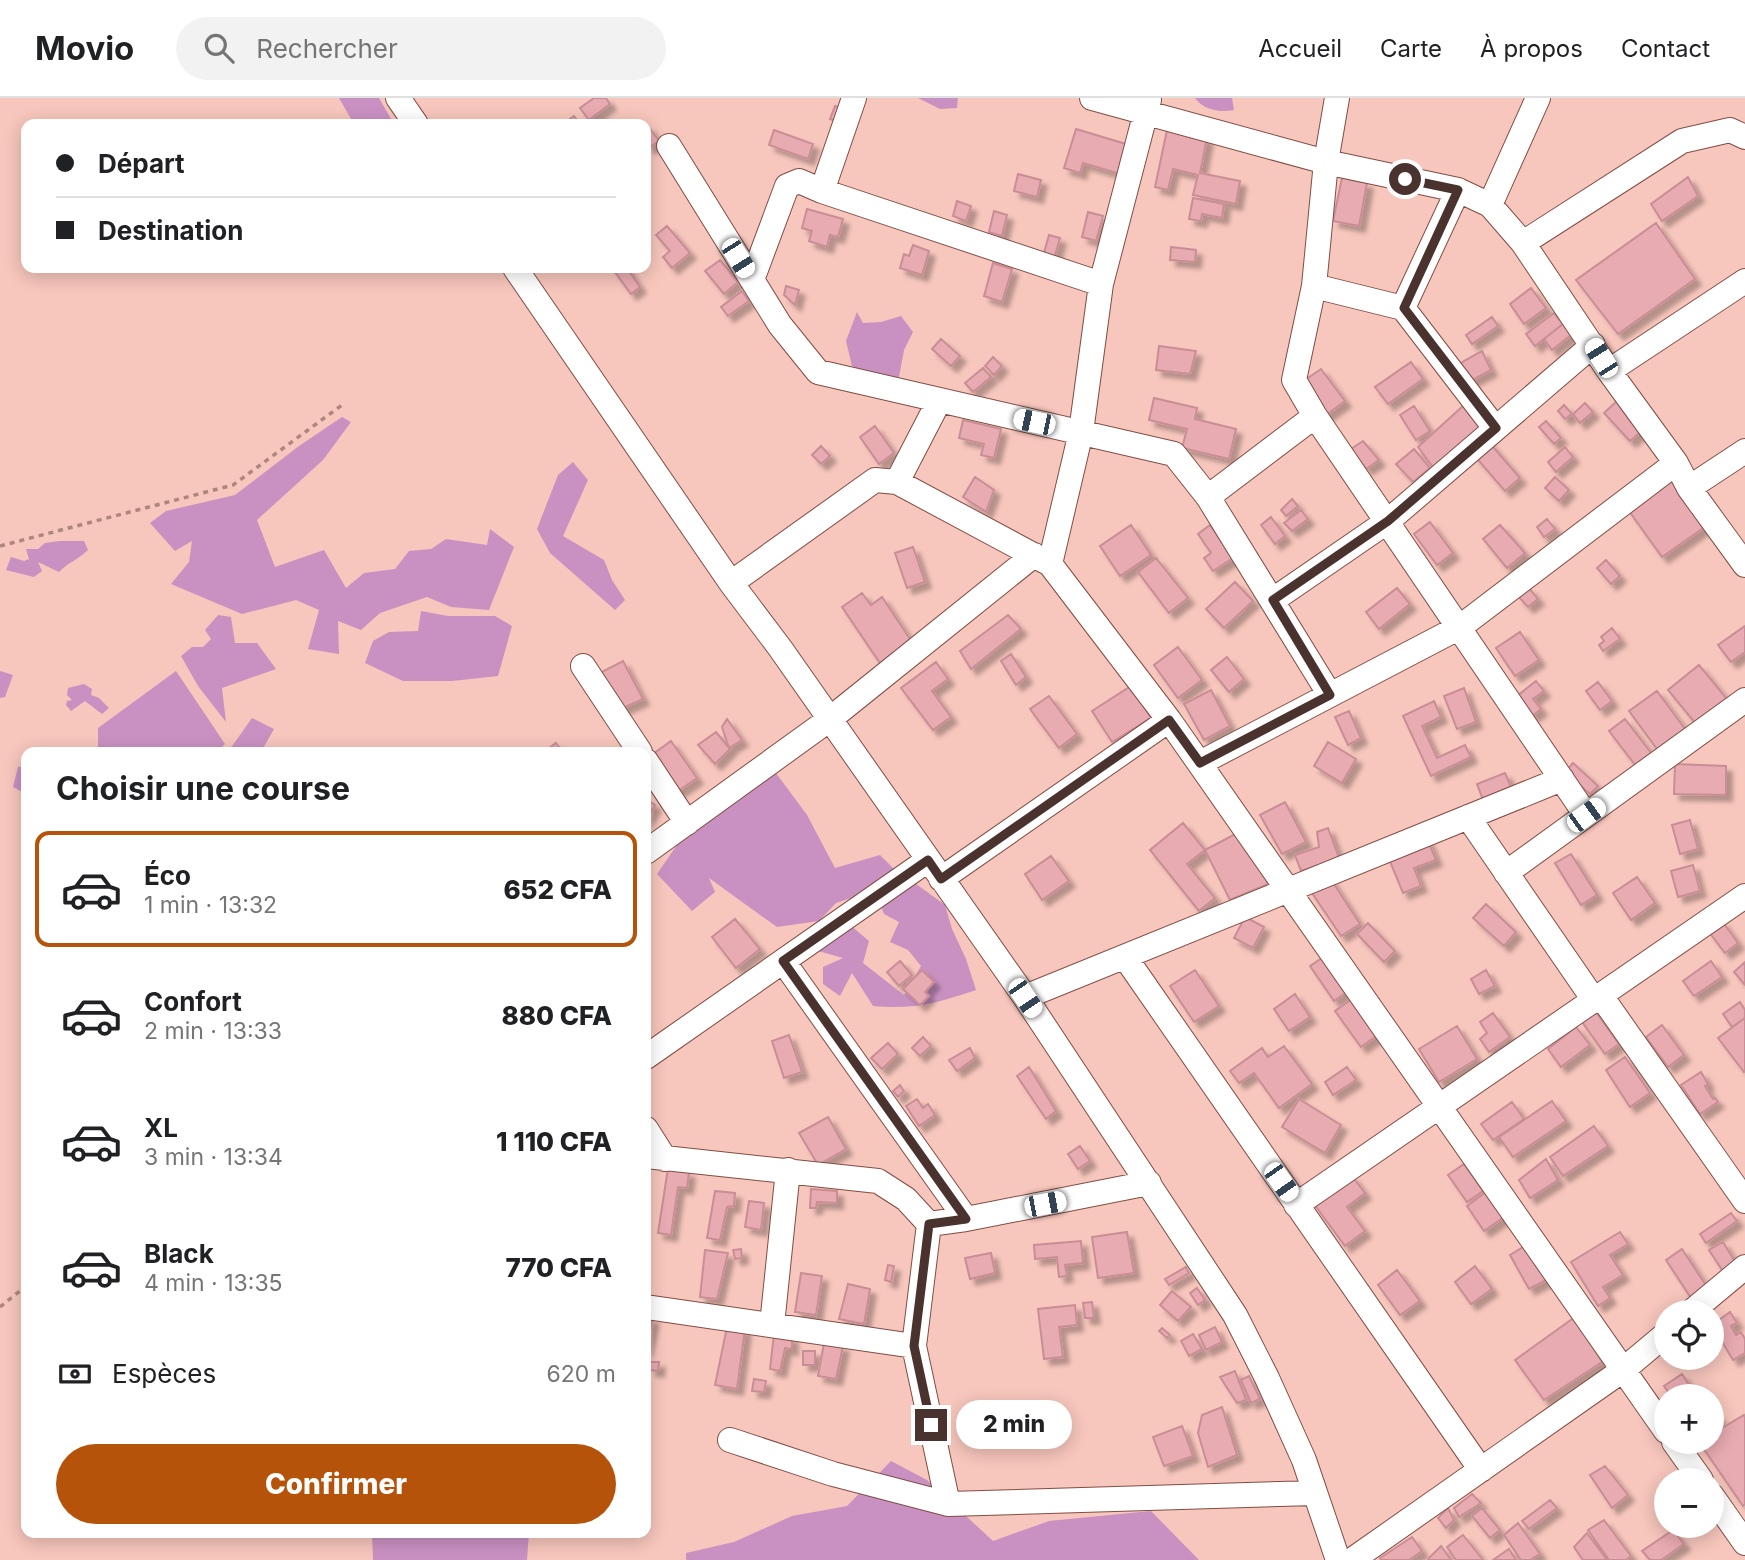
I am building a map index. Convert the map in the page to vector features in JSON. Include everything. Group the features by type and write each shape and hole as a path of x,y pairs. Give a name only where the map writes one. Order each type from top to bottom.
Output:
{"street":[{"path":"398,98 413,119"},
{"path":"822,191 854,98"},
{"path":"1092,98 1148,106 1326,162 1458,190 1490,205 1523,243 1609,371 1676,463 1689,488 1745,565"},
{"path":"1337,98 1326,162 1314,286 1294,380 1586,815"},
{"path":"1490,205 1538,98"},
{"path":"651,848 1042,560 1081,432 1101,284 1148,106"},
{"path":"1523,243 1682,141 1730,130 1745,137"},
{"path":"669,146 780,325 818,372 1174,454 1208,497 1330,695"},
{"path":"752,280 787,186 799,181 1101,284"},
{"path":"1404,308 1458,190"},
{"path":"518,273 731,583 830,719 1025,998 1235,1315 1304,1460 1338,1560"},
{"path":"1609,371 1745,281"},
{"path":"1314,286 1404,308 1496,428"},
{"path":"1273,600 1388,521 1593,345"},
{"path":"897,482 939,401"},
{"path":"1208,497 1315,415"},
{"path":"1689,488 1745,451"},
{"path":"1200,763 1460,627 1676,463"},
{"path":"731,583 875,480 897,482 1042,560 1200,763 1654,1414"},
{"path":"583,666 637,747"},
{"path":"1506,873 1745,700"},
{"path":"651,1053 783,961 935,869 1169,720"},
{"path":"651,769 687,823"},
{"path":"1025,998 1562,779"},
{"path":"1468,817 1745,1201"},
{"path":"1296,1205 1745,896"},
{"path":"1125,957 1481,1470"},
{"path":"783,961 966,1219"},
{"path":"656,1158 878,1181 906,1199 929,1224 914,1346 948,1504"},
{"path":"772,1325 788,1170"},
{"path":"929,1224 1149,1184"},
{"path":"1706,1300 1745,1268"},
{"path":"651,1308 914,1346"},
{"path":"1352,1560 1623,1370 1654,1344"},
{"path":"730,1440 833,1474 948,1504 1315,1493"},
{"path":"1724,1513 1745,1544"}],"path":[{"path":"0,546 233,485 342,405"},
{"path":"0,1307 21,1290"}],"shaded area":[{"path":"339,98 379,98 391,119 351,119"},
{"path":"918,98 958,98 957,108 940,109"},
{"path":"1195,98 1232,98 1234,110 1213,110"},
{"path":"857,312 863,323 881,322 901,316 913,332 904,350 899,377 875,382 852,366 846,341"},
{"path":"342,417 351,422 323,460 257,520 275,567 324,550 346,588 364,573 395,569 409,551 431,549 446,539 487,545 490,529 514,547 489,610 451,607 427,597 380,613 361,630 338,621 339,654 308,649 319,610 296,600 242,614 171,584 189,562 192,541 175,551 150,523 166,511 235,495"},
{"path":"573,462 588,480 563,536 604,560 612,580 625,600 615,610 550,553 537,529 558,475"},
{"path":"84,541 88,550 59,572 38,562 42,571 34,577 6,570 11,557 24,561 29,559 26,549 38,549 45,543"},
{"path":"421,611 448,616 495,616 512,626 498,676 452,681 403,681 365,663 373,641 389,632 418,631"},
{"path":"218,615 231,617 235,643 257,643 276,669 222,688 226,722 198,686 181,656 192,647 203,647 211,639 205,630"},
{"path":"0,671 13,675 5,697 0,698"},
{"path":"176,671 225,744 222,747 98,747 98,728"},
{"path":"84,684 92,689 91,695 99,698 109,708 102,714 85,701 71,711 66,705 67,701 72,700 67,695 68,688"},
{"path":"252,718 274,729 264,747 232,747"},
{"path":"18,767 21,767 21,791 13,787"},
{"path":"773,769 807,815 835,868 880,855 903,878 836,903 819,921 777,927 709,878 715,892 692,911 657,874 690,826"},
{"path":"912,881 945,905 976,990 925,1004 887,1007 873,1006 852,973 840,996 823,984 823,967 843,958 804,947 844,920 869,941 863,963 904,995 921,966 908,950 890,942 899,922 884,914 879,901"},
{"path":"891,1461 927,1480 993,1541 1049,1521 1151,1511 1199,1560 686,1560 686,1553 734,1542 792,1516 847,1506"},
{"path":"372,1538 529,1538 527,1560 373,1560"}],"building":[{"path":"594,98 606,98 610,104 590,119 580,108"},
{"path":"835,106 847,110 843,123 830,119"},
{"path":"1076,129 1136,147 1127,176 1083,163 1080,173 1064,168"},
{"path":"651,130 659,141 651,147"},
{"path":"774,130 813,144 808,159 769,145"},
{"path":"1167,130 1207,138 1200,173 1240,181 1236,204 1193,195 1198,175 1173,169 1168,190 1155,187"},
{"path":"1018,174 1041,180 1037,197 1014,191"},
{"path":"1688,177 1698,196 1662,221 1651,204"},
{"path":"1342,178 1367,183 1359,226 1333,221"},
{"path":"1193,198 1224,204 1222,218 1202,214 1201,221 1189,219"},
{"path":"957,201 971,206 966,221 953,216"},
{"path":"807,209 843,219 838,237 830,235 827,247 809,241 812,231 802,228"},
{"path":"994,211 1007,215 1002,236 989,232"},
{"path":"1088,212 1103,216 1096,241 1082,237"},
{"path":"1656,223 1695,279 1618,334 1576,280"},
{"path":"667,226 690,253 672,268 663,257 670,251 656,235"},
{"path":"1049,235 1060,238 1054,259 1043,256"},
{"path":"913,245 929,251 922,275 900,268 904,254 909,256"},
{"path":"1171,247 1196,250 1195,262 1170,260"},
{"path":"720,260 738,282 724,294 705,271"},
{"path":"993,263 1012,269 1002,302 984,296"},
{"path":"616,273 630,273 640,287 631,294"},
{"path":"786,286 799,290 795,305 784,295"},
{"path":"1531,288 1546,308 1524,324 1510,304"},
{"path":"742,291 749,301 728,316 721,307"},
{"path":"1554,313 1563,324 1535,346 1526,334"},
{"path":"1492,317 1498,326 1472,344 1466,335"},
{"path":"1563,324 1571,335 1552,350 1544,339"},
{"path":"941,339 960,356 951,366 932,349"},
{"path":"1159,346 1196,351 1190,374 1156,370"},
{"path":"1482,351 1491,370 1469,382 1459,364"},
{"path":"993,357 1002,366 994,375 985,366"},
{"path":"1411,362 1423,379 1388,404 1375,387"},
{"path":"983,368 991,377 973,392 965,383"},
{"path":"1321,369 1345,401 1326,415 1302,382"},
{"path":"1154,398 1197,408 1195,419 1236,429 1229,459 1182,448 1187,429 1149,420"},
{"path":"1618,400 1644,429 1630,441 1604,413"},
{"path":"1585,403 1593,412 1580,423 1573,414"},
{"path":"1464,405 1483,430 1435,470 1418,447"},
{"path":"1564,405 1572,414 1565,419 1558,411"},
{"path":"1414,406 1430,431 1416,440 1400,415"},
{"path":"963,420 1001,429 994,458 981,455 984,444 959,438"},
{"path":"1546,421 1561,438 1554,444 1539,427"},
{"path":"875,426 894,453 879,464 860,437"},
{"path":"1363,441 1379,460 1366,469 1351,449"},
{"path":"1488,441 1520,478 1505,491 1473,454"},
{"path":"821,446 830,456 821,464 812,455"},
{"path":"1565,447 1573,457 1556,472 1548,462"},
{"path":"1414,449 1430,468 1413,482 1396,464"},
{"path":"975,477 994,490 986,512 963,497"},
{"path":"1555,477 1569,490 1559,501 1545,488"},
{"path":"1676,478 1709,524 1662,557 1629,511"},
{"path":"1292,499 1298,506 1286,516 1281,510"},
{"path":"1301,510 1308,519 1292,531 1284,523"},
{"path":"1271,517 1285,536 1275,544 1261,525"},
{"path":"1547,519 1555,529 1544,537 1537,527"},
{"path":"1430,522 1453,553 1437,565 1414,534"},
{"path":"1131,525 1151,555 1120,576 1100,546"},
{"path":"1210,525 1233,558 1213,571 1204,558 1211,553 1198,534"},
{"path":"1500,525 1525,553 1507,568 1483,539"},
{"path":"913,547 925,582 907,588 895,553"},
{"path":"1156,558 1188,598 1169,613 1138,572"},
{"path":"1606,560 1620,576 1611,584 1597,568"},
{"path":"1235,582 1253,601 1224,628 1206,609"},
{"path":"1397,588 1410,604 1379,629 1366,612"},
{"path":"1529,588 1538,599 1528,607 1518,596"},
{"path":"862,593 871,605 882,597 914,645 882,666 842,607"},
{"path":"1008,615 1021,629 971,669 960,651"},
{"path":"1745,626 1745,652 1731,662 1718,645"},
{"path":"1612,628 1620,639 1603,651 1599,645 1604,641 1601,637"},
{"path":"1520,632 1539,660 1515,676 1496,648"},
{"path":"1178,647 1202,680 1178,698 1154,665"},
{"path":"1011,654 1026,677 1016,685 1001,661"},
{"path":"1227,657 1244,679 1229,692 1211,670"},
{"path":"623,661 643,699 619,710 600,673"},
{"path":"936,662 948,679 932,691 951,717 933,730 901,688"},
{"path":"1699,665 1727,699 1696,724 1668,690"},
{"path":"1536,681 1544,691 1533,699 1541,709 1532,716 1517,696"},
{"path":"1598,682 1612,701 1600,710 1586,691"},
{"path":"1131,686 1151,718 1112,742 1092,711"},
{"path":"1464,688 1476,722 1457,729 1444,696"},
{"path":"1211,690 1230,726 1204,740 1184,704"},
{"path":"1657,691 1688,733 1660,753 1629,711"},
{"path":"1049,696 1077,734 1059,748 1030,709"},
{"path":"1434,701 1441,717 1422,726 1437,758 1465,745 1471,757 1431,776 1403,716"},
{"path":"1349,711 1361,738 1348,745 1335,717"},
{"path":"727,719 742,740 729,748 722,727"},
{"path":"1625,719 1655,758 1639,770 1609,731"},
{"path":"716,732 730,749 715,764 698,745"},
{"path":"671,741 697,778 674,794 651,760 651,756"},
{"path":"1328,742 1356,759 1342,783 1314,766"},
{"path":"1573,763 1598,786 1590,794 1565,772"},
{"path":"1675,764 1726,766 1726,795 1674,794"},
{"path":"1505,773 1514,794 1485,805 1477,784"},
{"path":"1285,802 1306,842 1282,854 1260,815"},
{"path":"1690,820 1698,849 1680,854 1672,825"},
{"path":"1183,823 1205,850 1187,864 1215,898 1199,911 1150,850"},
{"path":"1328,828 1339,858 1301,871 1295,855 1319,847 1317,832"},
{"path":"1245,829 1268,884 1230,900 1205,850"},
{"path":"1427,839 1436,860 1414,868 1421,886 1403,893 1387,854"},
{"path":"1571,854 1597,895 1581,905 1555,863"},
{"path":"1051,856 1069,881 1042,900 1025,874"},
{"path":"1693,865 1700,891 1678,897 1671,871"},
{"path":"1637,877 1655,903 1631,920 1613,893"},
{"path":"1330,878 1360,924 1341,936 1310,890"},
{"path":"1486,904 1516,932 1504,946 1473,918"},
{"path":"1245,917 1264,927 1253,948 1234,938"},
{"path":"735,919 760,949 736,968 712,937"},
{"path":"1722,921 1738,943 1725,953 1709,932"},
{"path":"1368,923 1395,951 1384,962 1357,934"},
{"path":"1325,956 1348,991 1334,1001 1310,966"},
{"path":"900,961 912,975 899,986 887,972"},
{"path":"1711,961 1722,977 1694,996 1683,981"},
{"path":"1745,962 1745,985 1734,972"},
{"path":"922,970 934,982 925,992 929,996 920,1005 903,989"},
{"path":"1195,970 1219,1006 1194,1022 1170,986"},
{"path":"1486,970 1495,986 1479,994 1471,979"},
{"path":"1295,994 1310,1017 1289,1031 1274,1009"},
{"path":"1353,998 1379,1034 1361,1047 1335,1011"},
{"path":"1740,1002 1745,1010 1745,1018 1732,1027 1723,1014"},
{"path":"1596,1012 1619,1044 1605,1054 1582,1022"},
{"path":"1493,1013 1510,1037 1489,1052 1480,1039 1487,1033 1480,1022"},
{"path":"1745,1018 1745,1071 1744,1072 1718,1038"},
{"path":"1662,1025 1684,1055 1668,1067 1646,1037"},
{"path":"1457,1026 1477,1059 1439,1082 1419,1049"},
{"path":"1576,1027 1590,1045 1561,1067 1548,1049"},
{"path":"789,1035 802,1072 784,1078 772,1041"},
{"path":"923,1037 931,1046 920,1056 912,1048"},
{"path":"888,1043 898,1054 882,1069 871,1058"},
{"path":"1284,1046 1312,1084 1279,1108 1254,1073 1239,1083 1230,1071 1262,1048 1268,1057"},
{"path":"970,1048 975,1058 957,1071 949,1060"},
{"path":"1625,1057 1650,1093 1630,1107 1606,1070"},
{"path":"1029,1067 1056,1111 1046,1119 1017,1076"},
{"path":"1347,1067 1356,1080 1333,1095 1325,1082"},
{"path":"1701,1072 1708,1084 1705,1086 1718,1102 1700,1114 1681,1085"},
{"path":"900,1085 904,1091 898,1097 893,1091"},
{"path":"917,1099 923,1108 928,1104 935,1115 919,1126 906,1106"},
{"path":"1299,1099 1341,1125 1325,1153 1282,1127"},
{"path":"1552,1101 1566,1121 1513,1157 1499,1137"},
{"path":"1512,1102 1524,1119 1493,1140 1481,1124"},
{"path":"828,1117 846,1149 818,1165 799,1133"},
{"path":"1594,1126 1608,1146 1563,1176 1550,1157"},
{"path":"1080,1146 1090,1161 1078,1169 1068,1154"},
{"path":"1546,1159 1558,1180 1530,1198 1519,1180"},
{"path":"1464,1164 1483,1191 1467,1202 1448,1175"},
{"path":"668,1168 689,1172 687,1188 678,1187 671,1235 658,1233"},
{"path":"1352,1176 1365,1193 1347,1207 1365,1231 1345,1246 1314,1204"},
{"path":"811,1189 837,1191 837,1203 817,1202 816,1208 810,1208"},
{"path":"715,1191 735,1193 734,1206 727,1207 720,1240 707,1238"},
{"path":"1486,1192 1504,1217 1484,1231 1467,1206"},
{"path":"749,1201 764,1203 761,1230 745,1227"},
{"path":"1731,1213 1737,1221 1706,1243 1700,1234"},
{"path":"1127,1232 1134,1273 1098,1278 1092,1237"},
{"path":"1620,1232 1628,1244 1610,1255 1623,1275 1603,1287 1610,1298 1598,1306 1571,1262"},
{"path":"1081,1241 1083,1263 1065,1265 1067,1276 1059,1277 1057,1257 1035,1259 1034,1245"},
{"path":"1723,1242 1737,1265 1724,1273 1709,1250"},
{"path":"1528,1244 1548,1279 1529,1289 1510,1255"},
{"path":"741,1249 742,1258 735,1259 733,1250"},
{"path":"1682,1249 1707,1287 1691,1298 1666,1260"},
{"path":"705,1250 728,1253 717,1299 700,1297"},
{"path":"991,1253 995,1273 970,1279 965,1258"},
{"path":"888,1265 894,1266 891,1282 885,1280"},
{"path":"1475,1266 1492,1289 1471,1304 1455,1282"},
{"path":"1186,1267 1189,1273 1169,1285 1165,1279"},
{"path":"1397,1270 1420,1301 1400,1315 1378,1285"},
{"path":"801,1273 822,1276 816,1315 795,1312"},
{"path":"848,1284 870,1289 864,1324 839,1319"},
{"path":"1197,1288 1205,1300 1198,1305 1190,1293"},
{"path":"1172,1291 1191,1307 1178,1321 1160,1305"},
{"path":"1092,1302 1094,1318 1085,1318 1083,1303"},
{"path":"1075,1305 1077,1325 1059,1327 1063,1357 1044,1359 1038,1309"},
{"path":"1730,1312 1737,1323 1731,1326 1736,1335 1741,1332 1745,1339 1745,1353 1733,1360 1724,1345 1724,1316"},
{"path":"1575,1317 1602,1362 1544,1400 1515,1360"},
{"path":"727,1327 745,1329 737,1389 715,1385"},
{"path":"1215,1327 1222,1342 1206,1350 1199,1335"},
{"path":"1162,1328 1170,1335 1167,1338 1159,1331"},
{"path":"774,1334 792,1337 792,1349 785,1348 780,1371 770,1369"},
{"path":"1193,1334 1202,1349 1189,1356 1181,1341"},
{"path":"824,1343 843,1346 836,1379 818,1376"},
{"path":"803,1351 815,1351 815,1365 803,1365"},
{"path":"651,1362 659,1362 658,1371 651,1370"},
{"path":"1235,1371 1246,1400 1237,1403 1220,1377"},
{"path":"1682,1374 1689,1384 1667,1384"},
{"path":"1249,1376 1260,1399 1251,1403 1241,1380"},
{"path":"754,1379 766,1381 764,1392 752,1391"},
{"path":"1222,1407 1237,1455 1208,1467 1198,1433 1202,1415"},
{"path":"1744,1415 1743,1506 1724,1478 1724,1468 1717,1468 1707,1454 1724,1454 1724,1427"},
{"path":"1182,1426 1193,1456 1164,1466 1153,1437"},
{"path":"1605,1466 1628,1495 1612,1508 1590,1475"},
{"path":"1472,1494 1481,1503 1459,1517 1454,1508"},
{"path":"1550,1500 1557,1508 1529,1529 1522,1521"},
{"path":"1448,1508 1454,1520 1446,1528 1438,1518"},
{"path":"1482,1508 1500,1530 1490,1538 1472,1516"},
{"path":"1604,1520 1631,1556 1626,1560 1609,1560 1588,1530"},
{"path":"1518,1523 1540,1554 1530,1560 1521,1560 1504,1535"},
{"path":"1587,1533 1607,1560 1583,1560 1574,1547"},
{"path":"1463,1535 1483,1560 1456,1560 1447,1547"},
{"path":"1412,1537 1422,1551 1409,1560 1381,1560 1380,1558"},
{"path":"1661,1538 1679,1538 1684,1544 1661,1560 1650,1560 1642,1551"},
{"path":"1441,1546 1451,1560 1429,1560 1428,1559"},
{"path":"1509,1549 1516,1560 1493,1560"}],"route":[{"path":"931,1425 914,1346 929,1224 966,1219 783,961 928,860 941,879 1169,720 1200,763 1330,695 1273,600 1388,521 1496,428 1404,308 1458,190 1405,179"}]}
